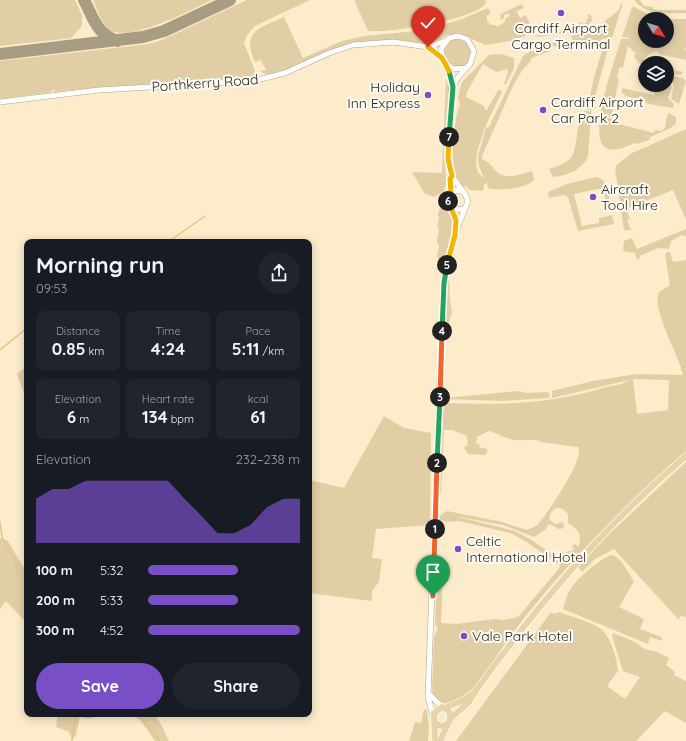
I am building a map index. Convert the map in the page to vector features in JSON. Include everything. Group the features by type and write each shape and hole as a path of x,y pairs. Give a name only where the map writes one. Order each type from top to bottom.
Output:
{"main road":[{"path":"434,718 440,726 446,725 450,719 473,698 475,692 515,636 572,568 628,508 686,456"},
{"path":"435,741 434,718 437,709 462,701 475,692"},
{"path":"440,741 450,719 450,713 443,708"}],"street":[{"path":"442,58 441,49 445,41 458,36 471,42 474,56 453,87"},
{"name":"Porthkerry Road","path":"0,102 99,90 249,82 285,73 334,51 361,44 393,42 428,47 445,41"},
{"path":"428,47 442,58 448,66 453,87 448,153 452,176 468,198 455,235 443,288 429,694 429,702 434,718"},
{"path":"448,66 457,70 466,68"},
{"path":"452,176 450,179 451,193 448,202 455,217 455,235"},
{"path":"451,193 456,190 464,192"},
{"path":"452,208 460,210 465,207"},
{"path":"429,694 443,708"}],"shaded area":[{"path":"0,0 75,0 82,15 82,26 71,38 0,46"},
{"path":"93,0 212,0 159,24 128,32 116,32 107,28"},
{"path":"247,0 310,0 255,26 247,35 244,43 255,71 253,77 250,79 104,87 54,92 55,90 51,90 52,92 0,99 0,61 149,44 162,40"},
{"path":"354,0 485,0 486,3 466,15 449,20 412,28 368,31"},
{"path":"634,0 640,0 644,6 653,7 653,9 657,10 686,10 686,13 652,12 639,5"},
{"path":"623,3 612,38 602,39 599,44 590,44 586,42 579,46 574,44 558,48 555,46 546,48 539,46 543,42 552,43 573,40 571,36 591,29 591,33 595,35 601,24 619,10 620,5"},
{"path":"522,4 524,8 517,11 520,18 526,15 531,27 529,34 515,40 485,45 459,33 447,35 430,44 398,40 367,41 336,48 288,69 267,75 260,71 266,70 261,60 255,62 251,52 251,37 255,32 267,24 284,17 303,58 342,41 365,36 426,30 459,20 488,8 491,13 487,16 487,21 491,25 496,25 497,27 505,22 505,19 510,16 508,13 504,15 504,18 501,20 500,14"},
{"path":"632,7 644,12 638,12 638,48 674,48 674,19 686,19 686,48 684,49 686,50 686,60 674,57 674,56 659,54 657,51 647,56 638,56 638,62 634,55 636,54 628,46 623,67 619,68 617,78 619,79 612,113 609,118 615,120 615,123 654,133 655,130 661,131 665,128 669,113 676,117 676,123 671,128 650,137 649,140 613,150 606,148 601,141 599,129 604,96 621,39 630,38 622,37"},
{"path":"587,14 591,15 592,21 580,29 565,33 535,37 547,30 546,32 559,32 582,22 583,24 587,22 586,19 589,18"},
{"path":"457,39 467,43 471,53 467,63 457,67 447,63 443,53 447,43"},
{"path":"603,48 608,49 593,104 591,104 589,110 587,110 594,77"},
{"path":"541,49 551,51 531,58 531,61 523,69 513,86 482,156 482,159 488,162 496,171 504,176 513,176 532,171 534,180 525,185 504,189 488,188 487,183 483,186 484,189 482,191 470,190 467,187 461,186 460,181 454,174 453,151 456,121 460,105 458,97 462,82 489,55 501,54 514,58 514,68 506,84 504,84 508,72 507,69 496,72 483,64 467,92 466,97 484,106 486,111 499,89 502,92 486,125 477,152 476,165 478,173 484,178 479,166 478,156 486,128 489,127 523,56 531,51"},
{"path":"674,70 683,72 681,75 674,74"},
{"path":"674,76 683,78 686,81 679,104 671,99 672,92 674,92"},
{"path":"446,78 450,93 447,136 444,138 446,184 443,192 434,197 424,193 412,172 442,173"},
{"path":"622,88 653,95 653,98 655,92 670,92 668,98 674,104 673,108 648,104 644,101 635,102 633,98 622,93"},
{"path":"592,105 588,155 586,160 574,171 553,177 549,169 563,164 571,158 575,149 578,129 584,111 590,111"},
{"path":"686,129 686,220 673,190 626,209 630,219 627,220 631,230 624,230 615,175 616,166 630,154"},
{"path":"596,177 604,181 606,185 611,209 606,210 608,209 603,188 574,194 582,226 599,223 599,218 612,215 614,224 578,231 568,197 563,195 549,198 548,192 567,184"},
{"path":"440,208 447,210 454,222 445,261 440,264 437,256 439,247 437,241 439,228 437,226"},
{"path":"686,229 686,236 682,235 671,241 669,249 658,248 640,256 639,260 636,258 635,253 626,252 623,250 624,241 632,238 637,249"},
{"path":"454,252 449,276 452,313 447,327 444,345 446,284"},
{"path":"670,252 673,262 686,260 686,453 622,511 562,573 518,626 474,689 468,695 447,705 436,698 432,691 434,637 438,628 435,625 437,573 439,572 443,576 441,623 456,624 495,619 503,620 518,617 561,566 525,541 510,533 459,521 447,522 442,520 441,528 438,524 438,517 447,511 502,522 527,530 536,526 558,497 577,462 579,453 578,447 536,440 512,440 489,431 477,437 476,443 480,445 479,447 487,449 487,453 484,455 468,454 464,448 468,445 467,436 452,430 444,430 441,494 439,493 439,487 443,405 447,403 488,404 544,400 583,393 620,384 629,380 552,398 552,391 593,381 636,374 683,375 659,310 659,292 670,285 665,254","holes":["633,379 669,380 668,410 637,414","556,508 563,509 568,514 568,523 575,528 580,536 578,548 576,544 573,545 572,547 575,549 559,555 558,558 530,539 515,531 454,516 503,525 534,537 545,530 549,524 559,529 564,528 563,522 555,524 549,519 551,512"]},
{"path":"24,368 24,394 17,374"},
{"path":"443,387 446,388 446,398 517,391 527,393 548,392 550,395 549,398 502,401 444,399"},
{"path":"384,416 404,428 431,433 430,525 376,529 372,558 382,559 379,582 372,591 372,601 312,593 312,481 344,488"},
{"path":"686,462 686,617 680,616 679,620 614,549 595,559 582,572 578,567 605,538"},
{"path":"0,538 8,541 24,568 24,620 6,601 0,609"},
{"path":"611,555 615,556 622,562 634,581 619,607 644,619 640,629 661,637 663,641 650,637 648,644 563,609 568,594 576,581 594,565"},
{"path":"551,612 554,614 559,612 579,619 602,630 612,646 618,671 607,686 625,699 640,677 623,671 612,636 613,633 633,641 645,649 657,652 669,658 666,665 675,672 674,675 686,681 686,723 665,711 636,741 456,741"},
{"path":"424,709 427,710 429,727 428,741 409,741 415,722 421,723"},
{"path":"58,717 80,717 76,735 72,739 69,732 56,727"},
{"path":"80,717 95,717 88,719"},
{"path":"135,717 156,718 162,726 169,741 155,741 141,721"}],"waterway":[{"path":"172,239 205,216"},
{"path":"0,350 24,330"},
{"path":"0,522 2,537 17,565 18,575 24,577"},
{"path":"72,741 76,717"},
{"path":"140,717 160,741"}],"taxiway":[{"path":"84,0 100,30 110,38 117,41"},
{"path":"0,54 143,37 164,31 230,0"}],"place":[{"name":"Cardiff Airport Cargo Terminal","path":"561,13"},
{"name":"Holiday Inn Express","path":"428,95"},
{"name":"Cardiff Airport Car Park 2","path":"543,110"},
{"name":"Aircraft Tool Hire","path":"593,197"},
{"name":"Celtic International Hotel","path":"458,549"},
{"name":"Vale Park Hotel","path":"464,636"}],"route":[{"path":"428,47 442,58 443,62 448,66 452,79 453,87 448,153 452,176 450,179 451,193 448,198 448,202 452,208 456,220 455,235 444,278 443,288 433,596"}]}
